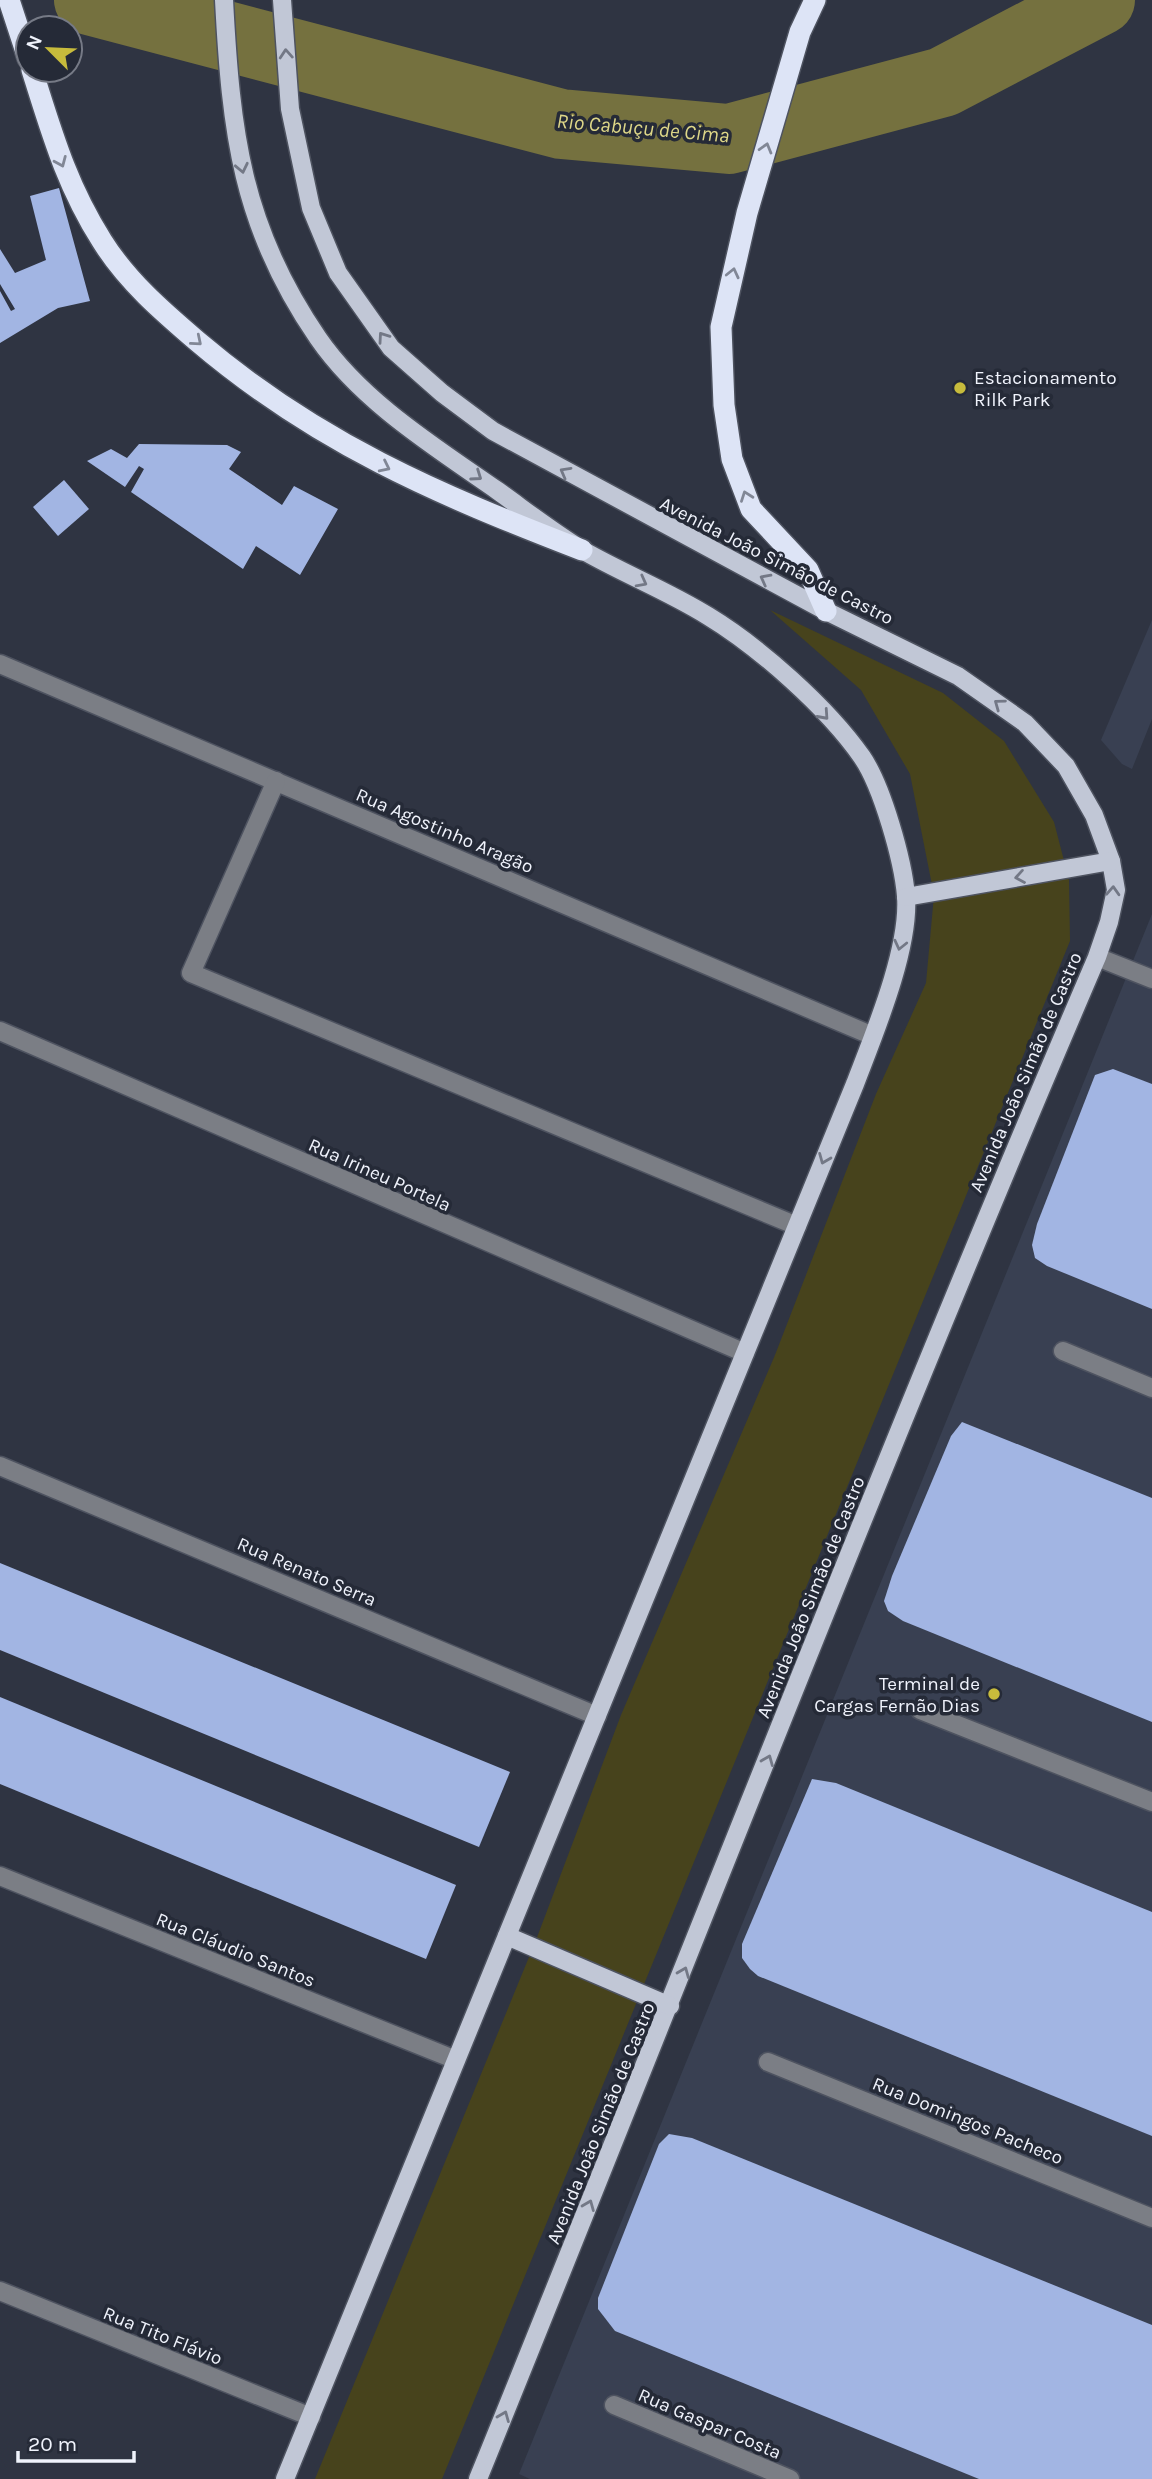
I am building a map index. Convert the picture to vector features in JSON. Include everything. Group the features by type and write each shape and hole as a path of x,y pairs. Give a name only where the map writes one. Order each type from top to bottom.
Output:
{"highway":[{"path":"815,0 800,32 747,213 721,327 724,405 732,459 751,509 808,570 825,611"},
{"path":"37,84 54,146 102,242 145,294 220,361 305,422 362,455 453,500 582,550"}],"main road":[{"path":"224,0 229,101 242,172 257,223 288,291 319,340 356,383 430,443 582,550 707,615 758,651 817,706 863,758 887,815 906,897 902,942 873,1036 285,2479"},
{"name":"Avenida João Simão de Castro","path":"282,0 290,108 311,208 338,273 391,348 442,393 493,431 825,611 958,676 1025,723 1066,766 1094,815 1111,861 1116,890 1097,957 946,1312 670,2006 478,2479"},
{"path":"906,897 1111,861"},
{"path":"507,1936 670,2006"}],"street":[{"name":"Rua Agostinho Aragão","path":"0,664 873,1036"},
{"path":"276,781 191,973 797,1226"},
{"path":"1097,957 1152,979"},
{"name":"Rua Irineu Portela","path":"0,1031 745,1353"},
{"path":"1063,1351 1152,1388"},
{"name":"Rua Renato Serra","path":"0,1466 597,1716"},
{"path":"920,1710 1152,1802"},
{"name":"Rua Cláudio Santos","path":"0,1876 456,2060"},
{"name":"Rua Domingos Pacheco","path":"768,2062 1152,2218"},
{"name":"Rua Tito Flávio","path":"0,2291 311,2417"},
{"name":"Rua Gaspar Costa","path":"614,2405 790,2479"}],"shaded area":[{"path":"770,610 943,693 1004,741 1054,822 1069,880 1070,941 442,2479 315,2479 536,1940 621,1715 775,1355 876,1094 926,983 934,895 910,774 861,690"},
{"path":"1152,620 1152,719 1132,769 1122,764 1101,740"},
{"name":"Terminal de Cargas Fernão Dias","path":"1152,914 1152,2479 530,2479 519,2474"}],"building":[{"path":"59,188 90,301 58,308 0,343 0,291 11,311 15,309 0,284 0,249 15,273 46,260 30,196"},
{"path":"139,444 227,445 241,452 229,469 282,505 294,486 338,509 300,575 256,546 243,569 131,492 144,469 139,466 125,487 87,461 111,449 127,458"},
{"path":"64,480 89,509 58,536 33,507"},
{"path":"1113,1069 1152,1084 1152,1309 1047,1266 1035,1258 1032,1245 1037,1224 1095,1075"},
{"path":"962,1422 1152,1498 1152,1722 903,1621 888,1611 884,1601 892,1576 951,1436"},
{"path":"0,1563 510,1772 479,1847 0,1650"},
{"path":"0,1697 456,1885 426,1959 0,1784"},
{"path":"812,1779 836,1783 1152,1912 1152,2136 758,1976 750,1969 742,1958 742,1944"},
{"path":"669,2134 692,2138 1152,2325 1152,2479 979,2479 615,2331 598,2309 598,2298 659,2144"}],"waterway":[{"name":"Rio Cabuçu de Cima","path":"89,0 561,124 729,139 943,82 1100,0"}],"place":[{"name":"Estacionamento Rilk Park","path":"960,388"},
{"name":"Terminal de Cargas Fernão Dias","path":"994,1694"}]}
